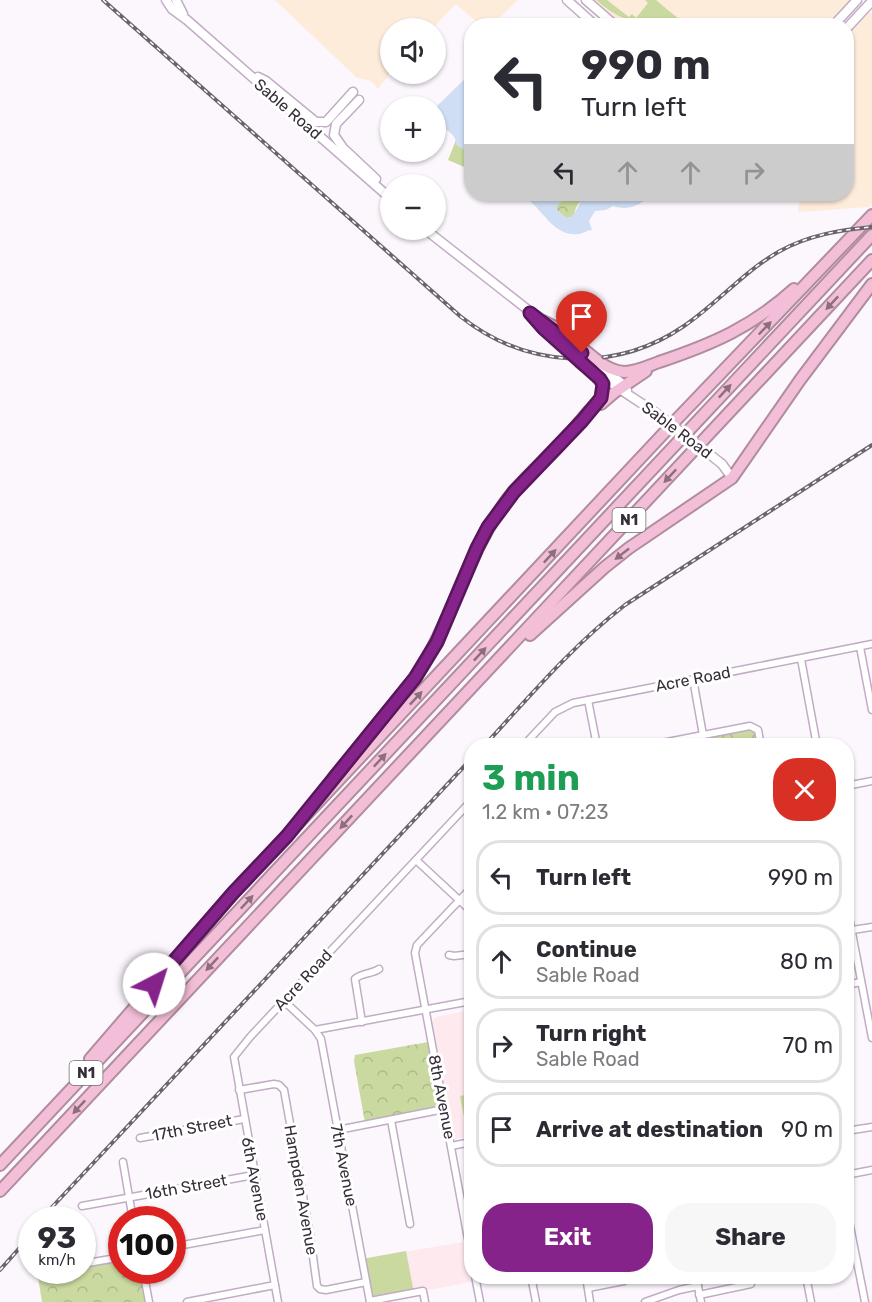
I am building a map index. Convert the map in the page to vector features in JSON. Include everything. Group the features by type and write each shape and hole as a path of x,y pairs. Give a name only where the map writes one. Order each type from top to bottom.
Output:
{"highway":[{"path":"23,1140 182,951 287,836 872,215"},
{"name":"N1","path":"0,1165 872,235"},
{"path":"582,357 611,369 627,372 679,355 739,330 782,299 826,257 839,249"},
{"name":"N1","path":"0,1191 872,260"},
{"path":"386,779 533,632 604,567 734,474 800,380 872,284"},
{"path":"287,836 415,678 437,642 488,527 514,492 582,421 603,392 603,384 582,357 555,327 543,321"},
{"path":"582,421 624,389 679,355"}],"main road":[{"name":"Sable Road","path":"166,0 172,9 380,189"},
{"name":"Sable Road","path":"176,0 187,20"},
{"path":"567,0 587,18"},
{"path":"586,0 606,18"},
{"path":"840,18 857,0"},
{"path":"854,20 872,1"},
{"path":"244,70 266,81 316,122 326,122 354,92"},
{"path":"359,100 336,124 334,135 343,148 374,177 380,188"},
{"name":"Sable Road","path":"439,240 543,321"},
{"name":"Sable Road","path":"530,313 544,329 734,474"}],"street":[{"name":"Acre Road","path":"534,738 561,708 588,700 872,644"},
{"path":"860,647 872,710"},
{"path":"801,658 816,738"},
{"path":"693,679 703,735"},
{"path":"588,700 595,738"},
{"path":"688,738 753,727 758,730 760,738"},
{"path":"854,784 872,781"},
{"name":"Acre Road","path":"235,1055 464,809"},
{"path":"417,860 464,904"},
{"path":"460,900 464,896"},
{"name":"8th Avenue","path":"460,900 417,945 415,950 464,1217"},
{"path":"854,930 872,927"},
{"path":"854,952 872,1038"},
{"path":"449,955 454,957 464,955"},
{"path":"362,1022 356,979 358,976 374,973 379,969"},
{"path":"854,983 861,982"},
{"path":"284,1001 315,1030 464,1002"},
{"name":"7th Avenue","path":"315,1030 321,1039 370,1302"},
{"name":"6th Avenue","path":"235,1055 233,1062 278,1302"},
{"name":"Hampden Avenue","path":"239,1090 274,1084 284,1090 317,1286 326,1290 366,1282"},
{"path":"338,1130 444,1110"},
{"name":"17th Street","path":"140,1138 244,1119"},
{"path":"391,1120 410,1224"},
{"path":"854,1130 872,1127"},
{"path":"451,1146 464,1143"},
{"path":"123,1162 130,1206"},
{"path":"854,1173 872,1170"},
{"name":"16th Street","path":"82,1206 254,1174"},
{"path":"186,1244 265,1230"},
{"path":"854,1246 865,1302"},
{"path":"146,1284 149,1302"},
{"path":"477,1284 480,1302"},
{"path":"533,1284 536,1302"},
{"path":"587,1284 590,1302"},
{"path":"588,1288 609,1284"},
{"path":"645,1302 698,1286 700,1298 751,1284"},
{"path":"808,1284 811,1302"},
{"path":"187,1302 275,1285"},
{"path":"370,1302 423,1291 425,1302"}],"shaded area":[{"path":"275,0 518,0 499,18 472,18 456,4 443,18 380,18 382,84 378,89 371,81 357,78"},
{"path":"593,0 853,0 836,18 610,18"},
{"path":"866,12 872,13 872,203 869,207 799,212 800,201 854,201 854,24"},
{"path":"464,1011 464,1138 457,1139 453,1136 432,1021 436,1017"},
{"path":"464,1242 464,1283 370,1301 362,1259"}],"green space":[{"path":"596,0 607,0 629,17 632,14 636,18 623,18"},
{"path":"645,0 656,0 678,18 636,18 648,3"},
{"path":"456,140 457,145 464,150 464,167 448,160"},
{"path":"562,201 582,201 573,215 566,218 557,210 557,206"},
{"path":"749,729 756,732 757,738 702,738"},
{"path":"428,1042 439,1107 365,1123 354,1061 355,1055"},
{"path":"464,1095 464,1117 460,1096"},
{"path":"406,1251 414,1293 370,1301 362,1259"},
{"path":"108,1261 108,1284 143,1284 146,1302 42,1302 39,1284 96,1284 96,1264"}],"water":[{"path":"464,80 464,150 457,145 451,133 446,130 446,97"},
{"path":"530,201 562,201 557,206 557,210 566,218 573,215 581,201 644,201 634,206 624,208 613,206 606,210 595,211 589,221 592,230 579,234 561,231"}],"railway":[{"path":"103,0 460,316 485,333 513,346 541,355 600,358 629,352 657,341 684,326 755,268 791,245 825,234 872,227"},
{"path":"491,738 587,637 625,605 872,445"},
{"path":"53,1206 464,766"},
{"path":"0,1270 18,1250"}],"route":[{"path":"154,984 233,893 287,836 415,678 437,642 488,527 514,492 601,398 603,384 600,379 544,329 530,313 582,353"}]}
